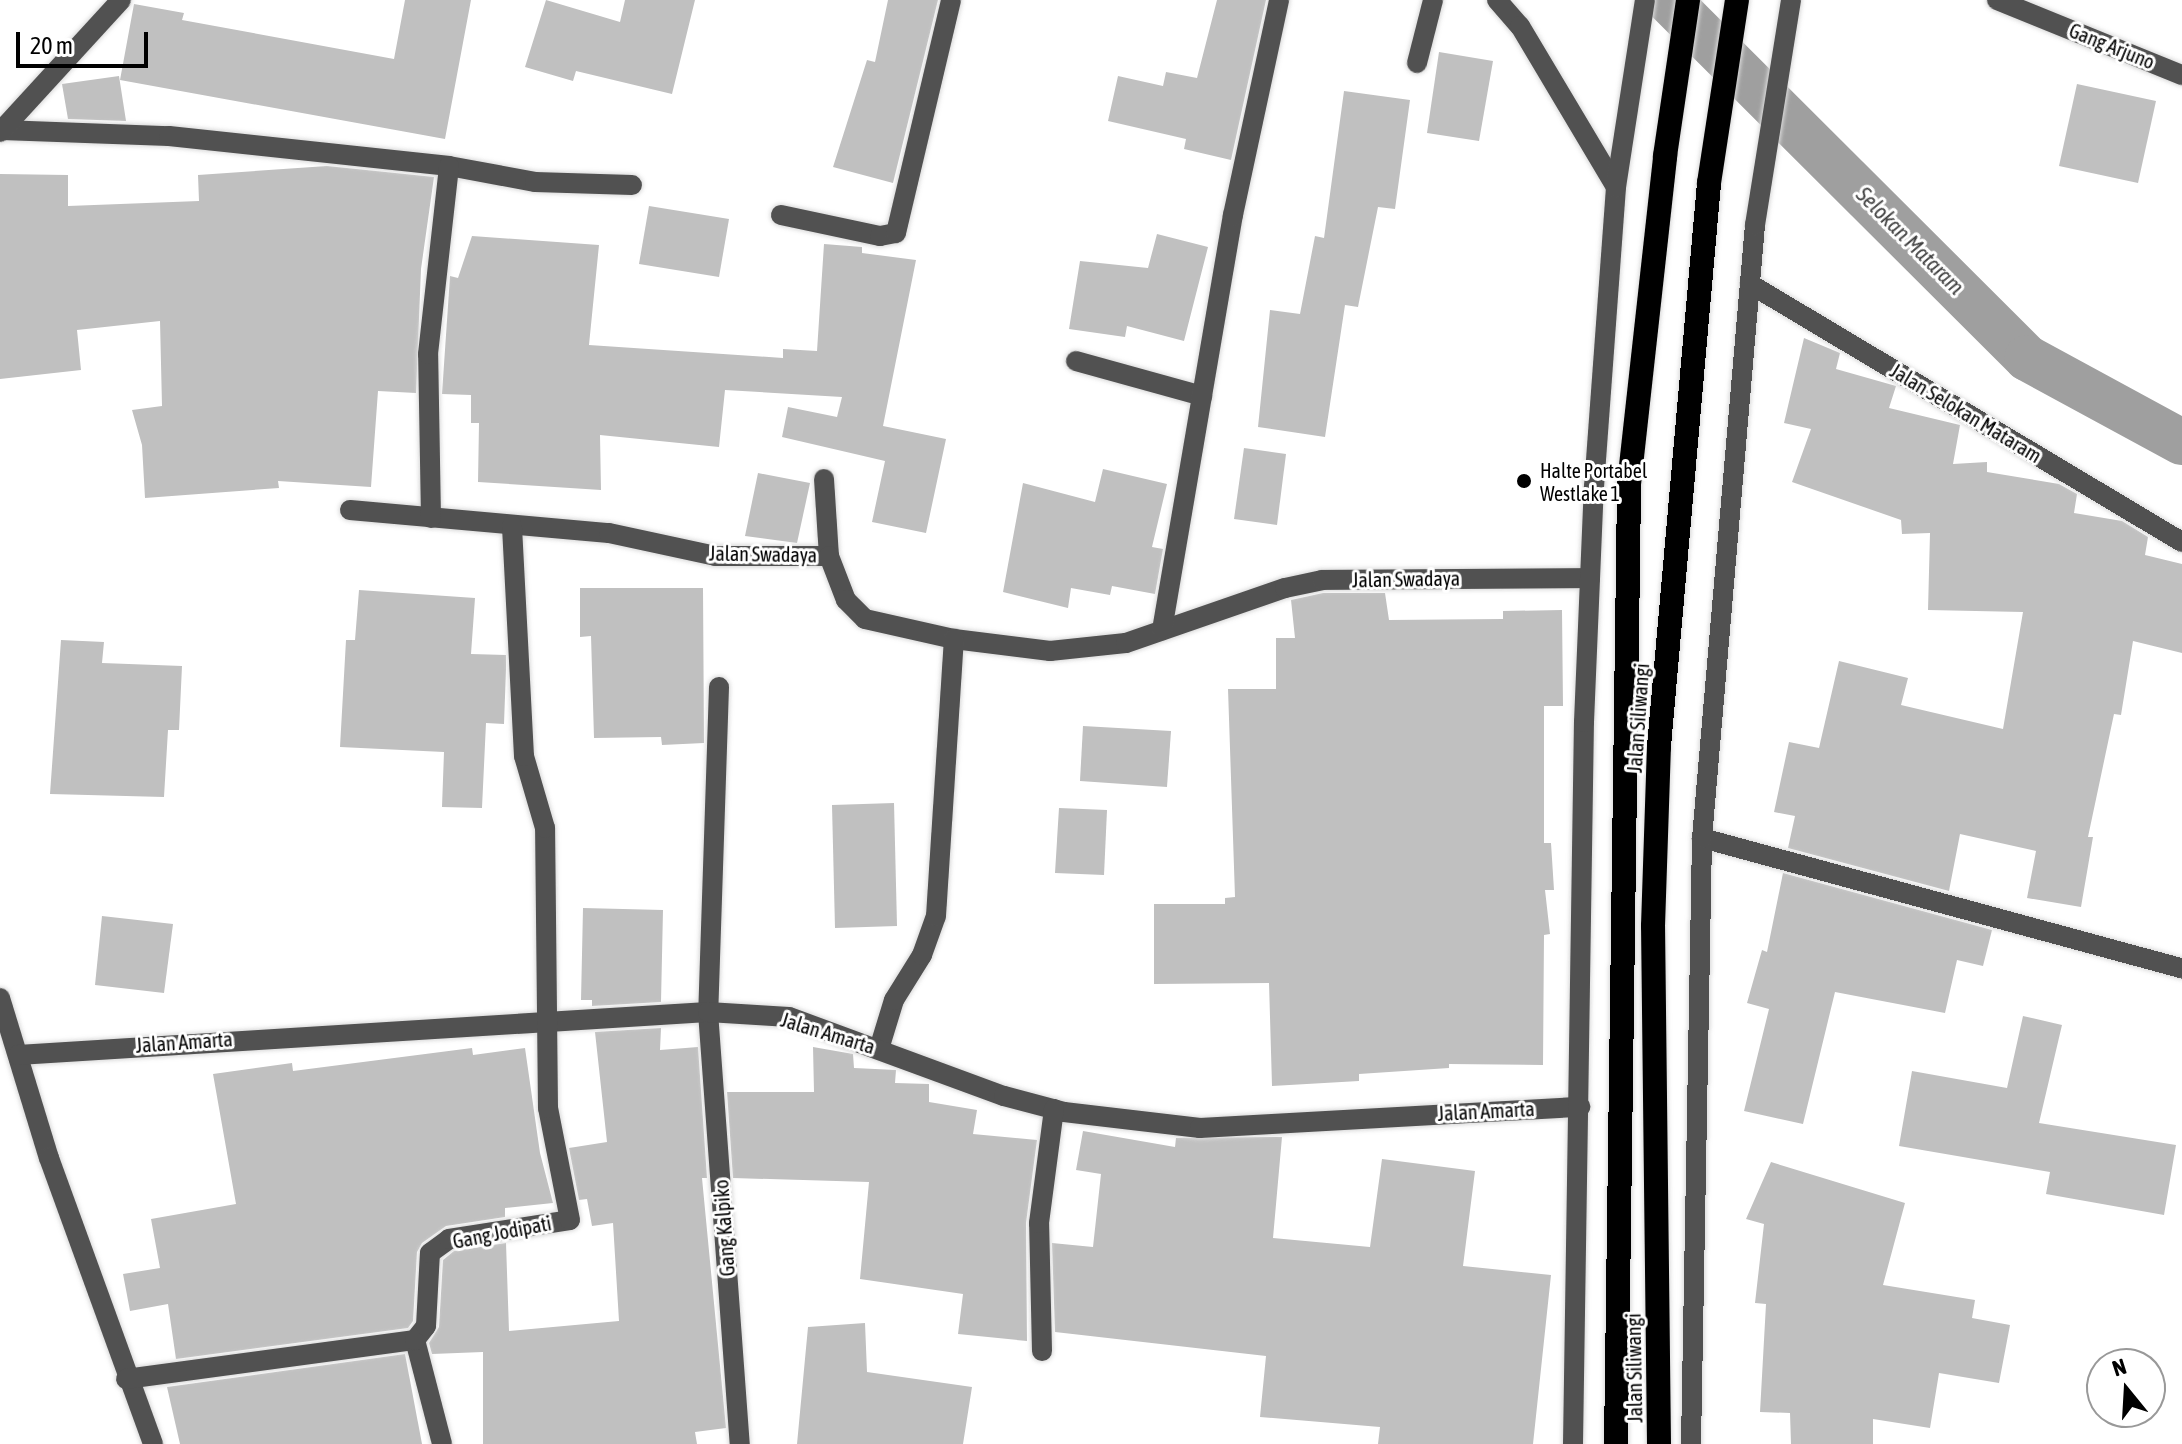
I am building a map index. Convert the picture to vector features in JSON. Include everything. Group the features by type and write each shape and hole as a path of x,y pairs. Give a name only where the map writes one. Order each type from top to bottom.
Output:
{"highway":[{"name":"Jalan Siliwangi","path":"1616,1444 1629,484 1665,156 1688,0"},
{"name":"Jalan Siliwangi","path":"1659,1444 1653,926 1659,746 1709,183 1737,0"}],"street":[{"path":"1,131 121,0"},
{"path":"781,215 880,236 896,233 951,0"},
{"path":"1162,630 1233,215 1279,0"},
{"path":"1417,63 1433,0"},
{"path":"1497,0 1520,26 1616,187"},
{"path":"1573,1444 1590,578 1616,187 1629,86 1645,0"},
{"path":"1691,1444 1702,838 1755,225 1791,0"},
{"name":"Gang Arjuno","path":"1997,0 2182,75"},
{"path":"1,131 169,136 449,166 535,182 632,185"},
{"path":"431,518 428,354 449,166"},
{"name":"Jalan Selokan Mataram","path":"1750,284 2182,542"},
{"path":"1076,361 1202,396"},
{"path":"824,479 829,556"},
{"name":"Jalan Swadaya","path":"350,510 609,533 715,556 829,556 846,600 865,619 954,639 1050,651 1126,643 1285,588 1322,580 1590,578"},
{"path":"512,525 524,756 545,828 544,1023"},
{"path":"879,1049 894,1000 922,955 936,916 954,639"},
{"name":"Gang Kalpiko","path":"719,687 708,1012 740,1444"},
{"path":"1702,838 2182,968"},
{"path":"0,998 126,1379 153,1444"},
{"name":"Jalan Amarta","path":"18,1055 708,1012 789,1017 1004,1096 1054,1109 1200,1128 1580,1107"},
{"name":"Gang Jodipati","path":"415,1340 426,1326 430,1253 449,1239 570,1220 548,1108 544,1023"},
{"path":"1042,1351 1039,1223 1054,1109"},
{"path":"126,1379 415,1340 442,1444"}],"building":[{"path":"405,0 471,0 445,139 120,80 134,4 184,13 182,20 394,59"},
{"path":"546,0 620,22 625,0 695,0 672,94 576,71 573,81 525,67"},
{"path":"888,0 938,0 893,183 833,167 867,60 875,62"},
{"path":"1217,0 1266,0 1231,160 1184,149 1186,139 1108,121 1118,76 1163,86 1166,72 1197,78"},
{"path":"1439,52 1493,61 1479,141 1427,133"},
{"path":"119,76 126,121 68,119 62,84"},
{"path":"2077,84 2156,101 2138,183 2059,166"},
{"path":"1344,91 1410,100 1395,209 1378,207 1358,307 1345,305 1325,437 1258,427 1270,310 1300,314 1315,236 1324,238"},
{"path":"327,166 434,177 421,269 416,393 378,391 371,487 278,481 279,488 145,498 142,445 132,410 162,406 160,321 77,330 81,370 0,379 0,174 68,175 68,206 199,201 198,175"},
{"path":"649,206 729,219 719,277 639,264"},
{"path":"1157,234 1208,247 1184,341 1127,326 1125,337 1069,329 1080,261 1148,268"},
{"path":"472,236 599,245 589,345 783,358 783,349 817,351 824,244 862,247 862,253 916,260 883,426 946,439 926,533 872,522 885,461 782,437 788,407 837,417 842,397 725,390 719,447 600,435 601,490 478,482 479,423 471,423 471,395 442,394 450,276 458,278"},
{"path":"1804,338 1840,353 1836,369 1896,386 1889,408 1960,425 1953,464 1987,462 1987,472 2059,484 2077,494 2074,513 2122,521 2148,537 2145,555 2182,564 2182,653 2133,641 2121,715 2114,714 2088,837 2093,837 2081,907 2027,898 2036,851 1960,834 1949,891 1788,848 1795,816 1774,812 1789,742 1819,748 1839,661 1908,678 1901,705 2003,729 2023,612 1928,610 1930,533 1902,534 1901,520 1792,482 1811,429 1784,423"},
{"path":"1244,448 1286,454 1277,525 1234,519"},
{"path":"1103,469 1167,484 1152,547 1163,549 1155,594 1112,586 1110,595 1071,588 1068,608 1003,592 1023,483 1095,502"},
{"path":"758,473 810,483 797,543 745,536"},
{"path":"580,588 703,588 704,743 662,745 661,737 594,738 591,636 580,637"},
{"path":"359,590 475,598 471,654 506,655 504,724 486,723 482,808 442,807 444,752 340,747 346,640 355,640"},
{"path":"1323,593 1385,593 1389,620 1503,619 1503,611 1562,610 1563,706 1544,706 1544,843 1551,843 1554,890 1545,890 1550,934 1544,935 1543,1065 1449,1064 1449,1068 1359,1074 1359,1081 1272,1086 1269,983 1154,984 1154,904 1225,904 1225,898 1235,897 1228,689 1276,689 1276,638 1295,638 1291,600"},
{"path":"61,640 104,642 102,663 182,666 179,730 168,730 164,797 50,794"},
{"path":"1083,726 1171,731 1167,787 1080,781"},
{"path":"894,803 897,926 835,928 832,805"},
{"path":"1059,808 1107,810 1104,875 1055,873"},
{"path":"1783,873 1992,930 1983,966 1957,960 1945,1013 1835,992 1803,1124 1744,1111 1769,1009 1747,1003 1762,950 1767,952"},
{"path":"583,908 663,910 661,1002 592,1006 592,1000 581,1000"},
{"path":"102,916 173,924 164,993 95,985"},
{"path":"2023,1016 2062,1025 2039,1123 2176,1145 2164,1215 2046,1194 2050,1172 1899,1146 1912,1071 2007,1088"},
{"path":"661,1028 660,1050 698,1047 707,1178 702,1178 726,1428 695,1432 697,1444 483,1444 483,1352 432,1354 429,1343 439,1327 443,1260 454,1251 506,1243 509,1331 619,1321 613,1223 592,1226 587,1199 579,1200 569,1148 607,1142 595,1032"},
{"path":"813,1047 853,1054 854,1068 896,1070 895,1083 929,1084 929,1102 977,1110 973,1134 1037,1140 1026,1223 1027,1341 958,1334 963,1294 860,1279 869,1182 733,1178 727,1092 814,1092"},
{"path":"472,1048 473,1055 525,1048 540,1153 553,1203 505,1208 505,1217 446,1226 422,1243 417,1252 413,1321 408,1328 176,1359 168,1304 130,1311 123,1274 160,1268 151,1219 236,1204 213,1074 292,1063 293,1071"},
{"path":"1083,1131 1175,1147 1176,1138 1282,1137 1273,1238 1370,1247 1382,1159 1475,1171 1463,1266 1551,1275 1533,1444 1378,1444 1380,1427 1260,1417 1266,1356 1055,1332 1052,1243 1093,1247 1101,1174 1076,1170"},
{"path":"1771,1162 1905,1203 1883,1285 1975,1300 1972,1318 2010,1325 1999,1383 1939,1373 1930,1428 1873,1419 1873,1444 1791,1444 1790,1413 1760,1412 1766,1304 1755,1303 1764,1224 1746,1219"},
{"path":"865,1323 867,1372 972,1387 963,1444 797,1444 808,1327"},
{"path":"405,1354 422,1444 180,1444 167,1387"}],"waterway":[{"name":"Selokan Mataram","path":"1668,0 2027,358 2182,442"}],"place":[{"name":"Halte Portabel Westlake 1","path":"1524,481"}]}
